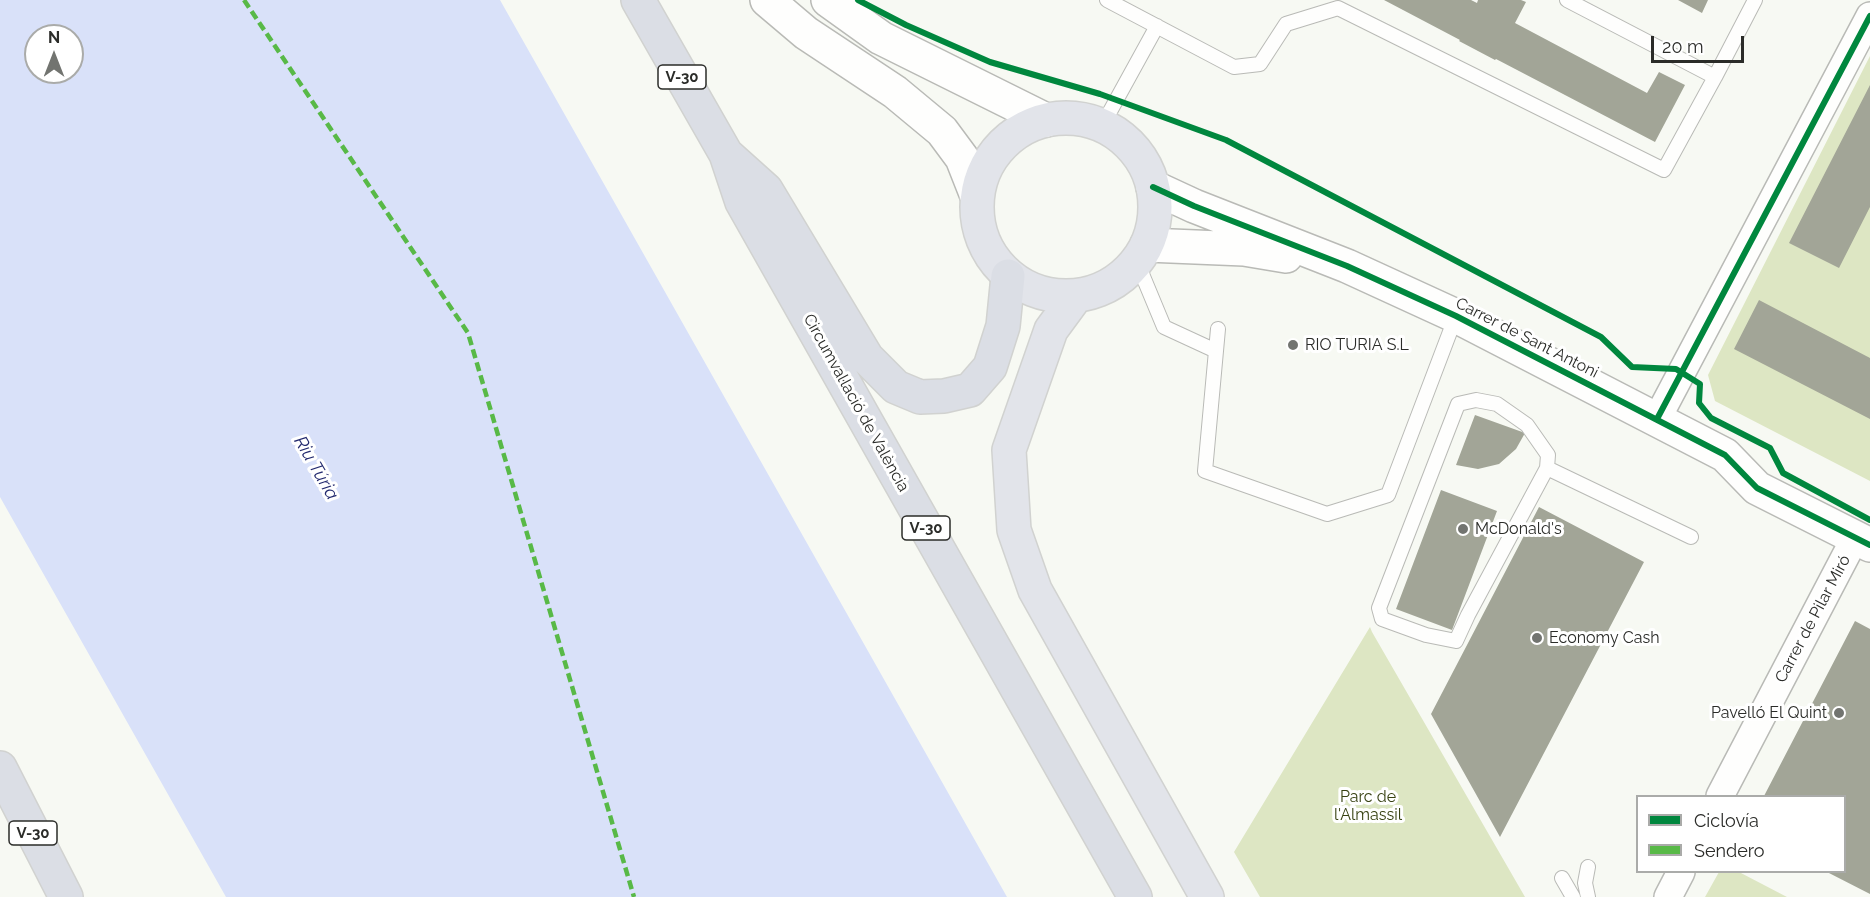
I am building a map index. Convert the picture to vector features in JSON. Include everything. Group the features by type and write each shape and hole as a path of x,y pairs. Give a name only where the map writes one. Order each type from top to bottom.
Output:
{"highway":[{"name":"Circumval·lació de València","path":"638,0 726,154 742,202 1135,897"},
{"path":"1083,119 1102,126 1126,140 1139,155 1153,187 1156,206 1154,226 1142,254 1123,276 1108,286 1077,296 1060,297 1044,294 1008,276 994,261 983,242 977,219 977,196 984,172 998,148 1023,129 1046,120 1083,119"},
{"path":"726,154 766,190 867,358 897,387 920,397 944,396 970,390 990,367 1003,327 1008,276"},
{"path":"1077,296 1051,330 1009,450 1014,530 1035,590 1207,897"},
{"name":"V-30","path":"0,768 66,897"}],"street":[{"path":"767,0 806,33 895,92 942,131 962,158 977,196"},
{"path":"828,0 881,38 1046,120"},
{"path":"1657,420 1870,16"},
{"name":"Carrer de Sant Antoni","path":"1153,187 1194,206 1347,266 1456,316 1725,455 1757,488 1863,541"},
{"name":"Carrer de Sant Antoni","path":"1142,254 1244,249 1347,266"},
{"name":"Carrer de Pilar Miró","path":"1721,795 1863,541"},
{"path":"1668,897 1680,873"}],"lane":[{"path":"1107,0 1234,67 1260,64 1286,24 1338,8 1664,170 1755,0"},
{"path":"1567,0 1715,77"},
{"path":"1102,126 1156,26"},
{"path":"1142,254 1164,327 1216,351"},
{"path":"1218,328 1205,471 1327,514 1388,495 1456,316"},
{"path":"1476,400 1497,404 1527,425 1548,455 1547,468 1467,615 1456,641 1426,635 1382,619 1379,608 1383,594 1458,404 1476,400"},
{"path":"1547,468 1691,537"},
{"path":"1588,867 1585,883 1588,897"},
{"path":"1562,878 1572,897"}],"green space":[{"path":"1870,56 1870,481 1715,401 1708,375"},
{"name":"Parc de l'Almassil","path":"1370,627 1525,897 1260,897 1234,852"},
{"path":"1718,873 1741,873 1787,897 1705,897"}],"water":[{"name":"Riu Túria","path":"0,0 500,0 1007,897 226,897 0,497"}],"building":[{"path":"1384,0 1471,0 1477,3 1478,0 1521,0 1526,2 1515,23 1647,93 1659,72 1685,85 1655,142"},
{"path":"1678,0 1708,0 1702,13"},
{"path":"1870,85 1870,207 1839,268 1789,243"},
{"path":"1759,300 1870,358 1870,419 1734,349"},
{"path":"1475,415 1525,433 1516,449 1499,464 1478,469 1456,465"},
{"path":"1441,490 1497,511 1452,630 1396,609"},
{"name":"Economy Cash","path":"1539,507 1644,562 1500,837 1431,714"},
{"name":"Pavelló El Quint","path":"1855,621 1870,629 1870,894 1829,873 1846,873 1846,795 1765,795"}],"marked path":[{"path":"244,0 468,333 634,897"}],"cycle path":[{"path":"858,0 906,25 990,62 1100,94 1226,140 1601,337 1632,367 1676,369 1700,384 1699,403 1711,418 1770,448 1783,473 1870,520"},
{"path":"1657,419 1870,16"},
{"path":"1153,187 1194,206 1347,266 1456,316 1725,455 1757,488 1870,545"}],"place":[{"name":"RIO TURIA S.L","path":"1293,345"},
{"name":"McDonald's","path":"1463,529"},
{"name":"Economy Cash","path":"1537,638"},
{"name":"Pavelló El Quint","path":"1839,713"}]}
